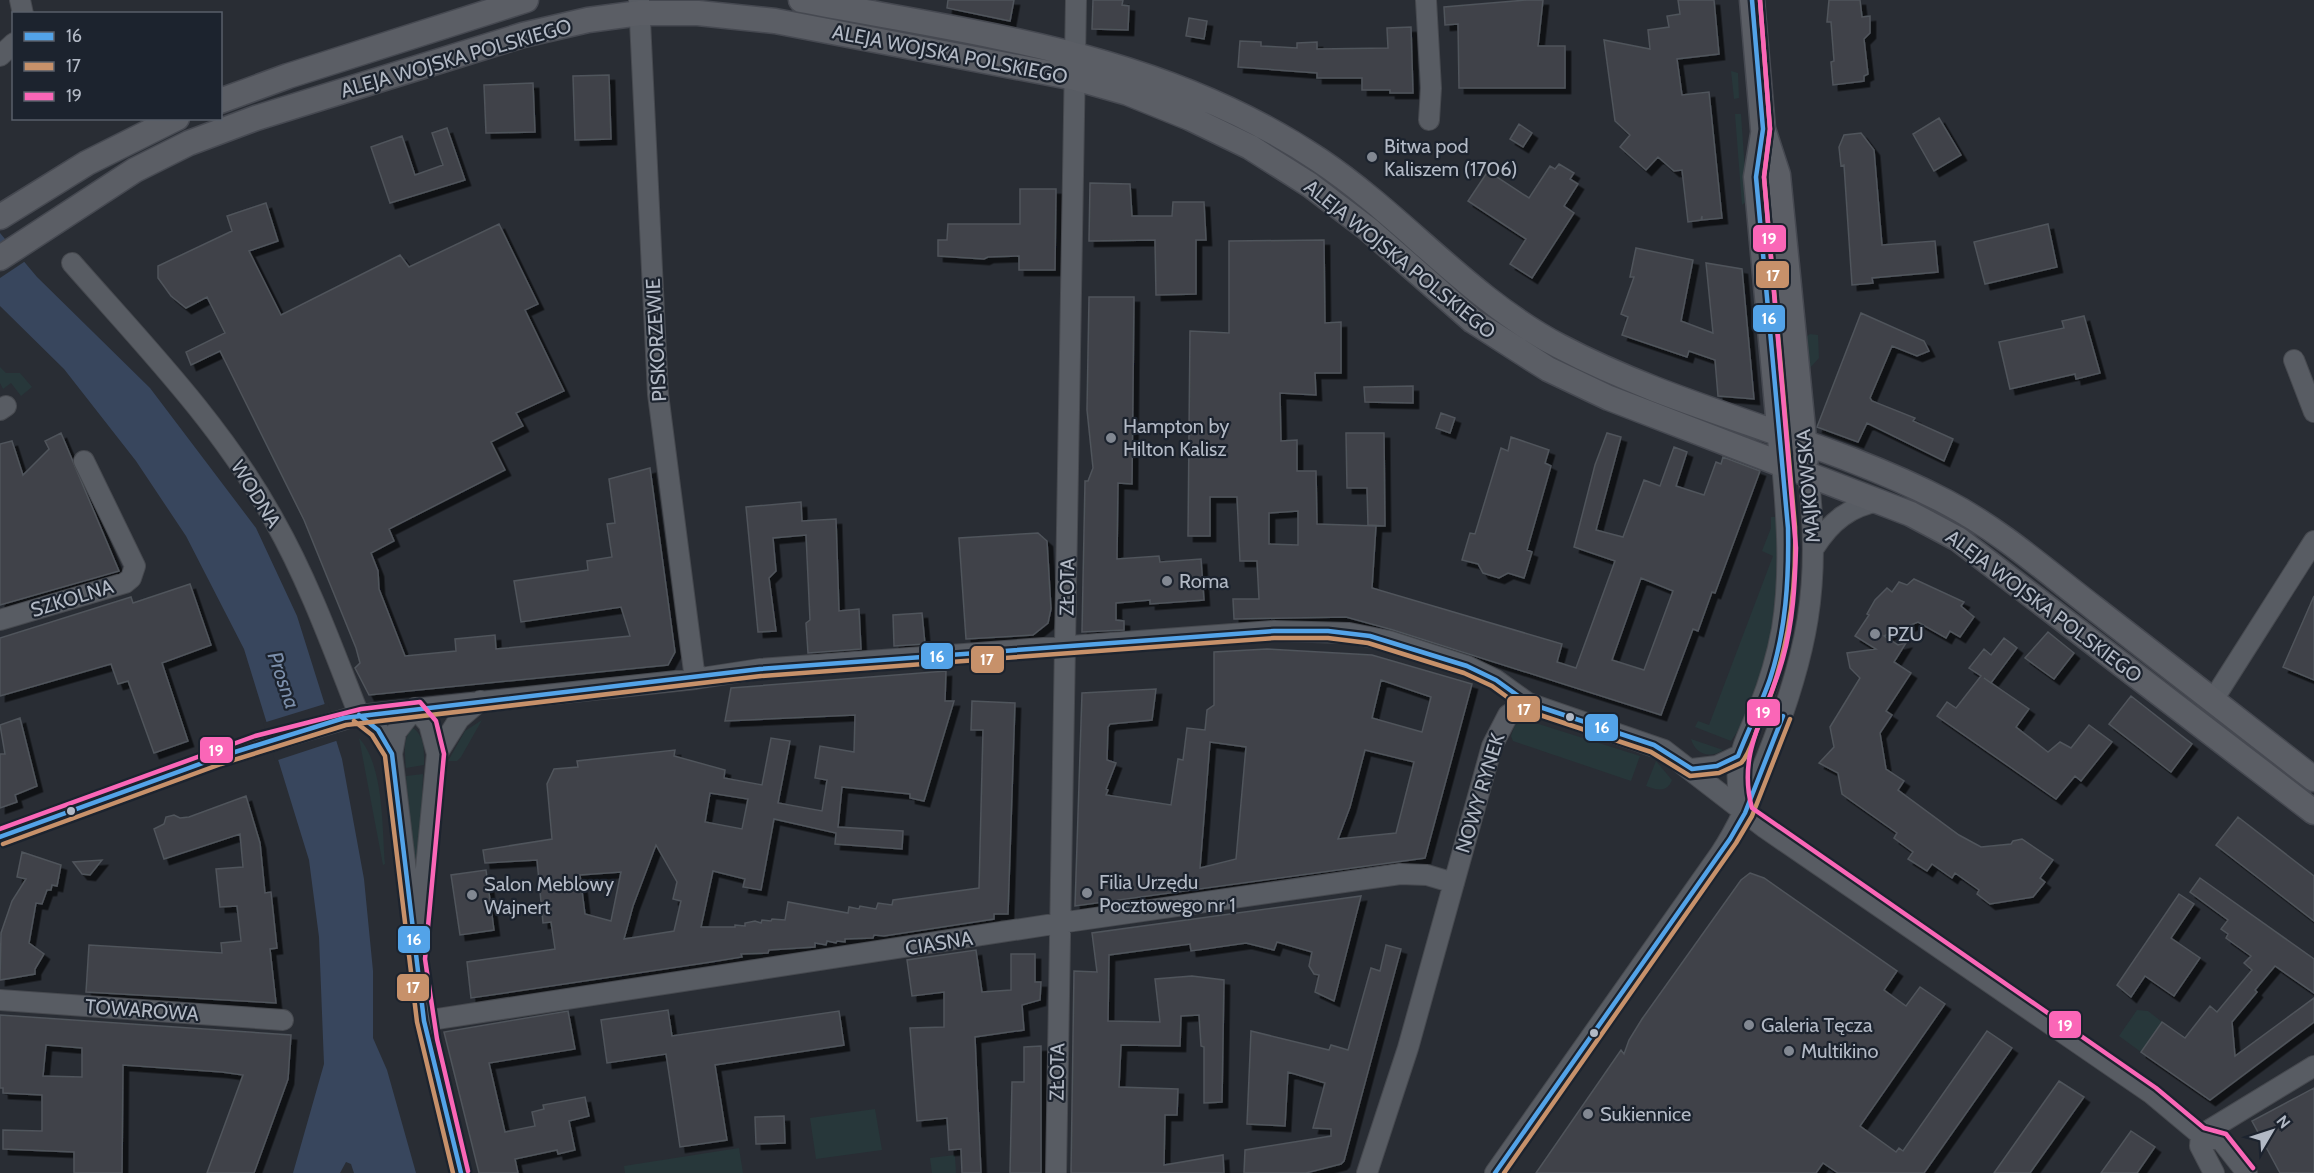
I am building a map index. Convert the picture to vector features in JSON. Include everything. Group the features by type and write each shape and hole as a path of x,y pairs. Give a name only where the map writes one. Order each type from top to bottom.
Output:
{"main road":[{"name":"ALEJA WOJSKA POLSKIEGO","path":"222,99 526,0"},
{"name":"ALEJA WOJSKA POLSKIEGO","path":"801,0 1075,54 1178,86 1230,108 1290,141 1353,185 1488,301 1559,346 1604,367 1924,490 1972,516 2314,779"},
{"name":"MAJKOWSKA","path":"1752,0 1763,129 1756,177 1782,463"},
{"name":"ALEJA WOJSKA POLSKIEGO","path":"0,258 135,170 222,129 550,27 640,6 775,21 1075,78 1128,93 1190,117 1279,164 1346,211 1473,321 1548,369 1609,398 1881,501 1937,526 1983,555 2314,812"},
{"path":"4,214 87,163 173,120"},
{"name":"MAJKOWSKA","path":"1763,129 1778,175 1808,473"}],"street":[{"name":"ZŁOTA","path":"1056,1173 1076,0"},
{"path":"1426,0 1431,88 1429,120"},
{"name":"PISKORZEWIE","path":"640,6 658,394 695,679"},
{"path":"0,56 12,45"},
{"name":"WODNA","path":"72,264 195,407 242,469 267,508 298,566 352,716 378,730 392,754"},
{"path":"2294,360 2314,412"},
{"name":"SZKOLNA","path":"0,620 125,583 131,578 135,566 84,461"},
{"name":"MAJKOWSKA","path":"1744,813 1736,785 1738,756 1770,679 1784,611 1789,548 1782,463"},
{"name":"MAJKOWSKA","path":"1744,813 1785,712 1801,662 1810,607 1814,548 1808,473"},
{"path":"1814,548 1842,515 1860,505 1881,501"},
{"path":"2213,700 2311,553"},
{"path":"0,837 258,745 352,716 695,679 760,669 1274,631 1349,633 1379,638 1467,666 1496,680 1528,703 1654,745 1692,769 1744,813 2152,1094 2201,1135 2221,1140 2247,1173"},
{"path":"437,754 454,724 480,701"},
{"name":"NOWY RYNEK","path":"1367,1173 1408,1048 1496,734 1508,715 1528,703"},
{"path":"415,708 429,724 437,754"},
{"name":"WODNA","path":"415,708 396,732 392,754 424,1021 461,1173"},
{"name":"WODNA","path":"417,958 437,754"},
{"path":"1692,769 1717,766 1738,756"},
{"path":"1495,1173 1720,854 1744,813"},
{"name":"CIASNA","path":"424,1021 1060,923 1400,874 1427,875 1454,883"},
{"name":"TOWAROWA","path":"0,1000 283,1020"},
{"path":"2201,1135 2314,1066"},
{"path":"2201,1135 2200,1146 2214,1173"}],"shaded area":[{"path":"1731,71 1738,73 1739,98 1734,99"},
{"path":"1735,114 1741,114 1747,201 1742,205"},
{"path":"1810,334 1818,335 1819,358 1808,370 1806,337"},
{"path":"0,367 6,373 20,373 32,387 21,396 11,383 3,389 0,383"},
{"path":"1771,517 1776,517 1778,543 1776,602 1772,633 1756,692 1745,718 1731,741 1695,727 1698,721 1709,725 1773,556 1762,551 1771,528"},
{"path":"482,720 461,757 457,761 448,761 465,731"},
{"path":"1526,720 1640,756 1631,781 1513,741 1511,736 1515,725"},
{"path":"413,728 422,740 424,765 406,768 406,741"},
{"path":"359,738 373,764 377,780 382,815 385,864 383,865"},
{"path":"1691,739 1723,750 1718,753 1704,754 1696,748"},
{"path":"1656,761 1672,780 1664,789 1646,786"},
{"path":"423,774 418,892 414,891 406,776"},
{"path":"2137,1010 2148,1011 2162,1022 2141,1052 2119,1036"},
{"path":"875,1109 882,1150 816,1159 810,1118"},
{"path":"739,1148 743,1173 625,1173 624,1166"},
{"path":"955,1155 956,1173 932,1173 930,1158"}],"water":[{"name":"Prosna","path":"0,233 37,277 150,388 256,528 297,616 342,759 364,879 373,971 373,1038 387,1070 416,1173 354,1173 351,1164 346,1162 340,1173 293,1173 324,1064 319,937 309,860 244,649 186,536 136,461 64,369 0,306"}],"pier":[{"path":"8,238 27,260 0,278 0,243"},
{"path":"328,703 339,740 275,761 263,723"}],"building":[{"path":"948,0 1014,0 1010,21 947,8"},
{"path":"1093,0 1123,0 1122,5 1129,6 1128,30 1092,29"},
{"path":"1543,0 1538,46 1565,46 1565,88 1459,88 1458,24 1445,25 1444,7"},
{"path":"1678,0 1714,0 1719,54 1677,59 1682,95 1709,92 1722,218 1702,220 1702,216 1701,220 1688,222 1682,170 1674,171 1658,157 1646,170 1620,147 1630,135 1615,121 1604,40 1650,49 1648,30 1669,27 1667,16 1680,14"},
{"path":"1829,0 1860,0 1862,17 1870,16 1870,33 1864,39 1868,74 1864,76 1864,81 1833,85 1831,22 1827,22"},
{"path":"1189,18 1207,21 1204,39 1186,36"},
{"path":"1411,27 1413,93 1362,90 1362,78 1317,78 1317,73 1238,67 1240,41 1261,42 1261,46 1297,48 1297,43 1317,42 1317,49 1388,48 1387,28"},
{"path":"609,75 611,139 575,140 573,76"},
{"path":"533,83 535,132 486,133 484,85"},
{"path":"1939,118 1961,155 1934,171 1913,134"},
{"path":"1519,124 1532,133 1523,147 1510,139"},
{"path":"447,128 465,180 390,203 371,147 402,136 415,175 443,165 432,133"},
{"path":"1861,133 1874,150 1882,245 1935,241 1938,272 1872,278 1873,283 1852,285 1844,165 1841,166 1839,147 1844,135"},
{"path":"1559,164 1574,173 1570,179 1578,184 1564,206 1574,213 1532,278 1510,264 1526,239 1468,201 1488,171 1529,198 1550,166 1555,169"},
{"path":"1090,183 1130,184 1132,216 1172,216 1173,202 1204,202 1206,240 1196,240 1196,294 1156,295 1155,240 1089,241"},
{"path":"1020,189 1056,189 1055,270 1019,270 1019,256 984,259 938,256 938,240 947,240 948,224 1020,224"},
{"path":"266,203 278,241 249,251 281,315 400,255 409,267 499,224 538,304 525,310 564,391 516,413 523,426 491,442 505,470 389,529 394,541 371,553 378,571 379,589 405,656 456,651 455,639 495,635 496,649 630,636 621,607 521,622 514,581 588,570 587,561 612,557 607,524 615,523 609,479 650,468 675,652 668,665 369,695 355,668 360,663 356,648 304,520 220,351 191,365 186,352 225,333 207,297 186,308 171,296 158,278 158,266 232,231 227,216"},
{"path":"2048,224 2057,267 1985,284 1974,242"},
{"path":"1324,240 1325,323 1341,322 1341,373 1315,373 1316,395 1280,393 1281,441 1297,440 1297,471 1316,471 1317,524 1376,526 1372,588 1562,644 1557,662 1576,668 1615,561 1574,547 1595,465 1607,433 1621,437 1596,530 1623,537 1644,480 1660,486 1674,447 1687,452 1676,486 1704,495 1716,462 1721,464 1723,457 1760,471 1715,593 1712,592 1698,631 1693,629 1661,715 1346,617 1234,619 1233,599 1259,599 1257,561 1240,561 1237,497 1210,497 1210,536 1188,536 1190,331 1229,333 1229,241","holes":["1298,511 1298,545 1269,544 1269,513","1641,578 1673,591 1644,670 1612,660"]},
{"path":"1636,248 1693,260 1681,321 1713,333 1706,263 1742,269 1754,399 1718,396 1715,360 1689,351 1687,357 1622,335 1628,317 1621,314 1634,277 1630,277"},
{"name":"Hampton by Hilton Kalisz","path":"1089,297 1134,297 1132,484 1118,483 1117,559 1159,556 1160,562 1201,559 1204,600 1150,604 1150,600 1116,603 1116,620 1124,621 1124,630 1082,632 1085,481 1088,481 1093,468 1087,410"},
{"path":"1861,313 1924,341 1929,351 1917,356 1892,346 1870,398 1872,401 1915,418 1913,421 1953,439 1944,461 1867,423 1858,442 1817,427"},
{"path":"2084,316 2100,373 2076,379 2075,374 2010,389 1999,342 2064,328 2062,321"},
{"path":"1413,386 1413,403 1365,402 1364,387"},
{"path":"1441,413 1455,418 1450,433 1436,428"},
{"path":"61,433 119,571 0,605 0,444 12,441 23,475 49,449 45,441"},
{"path":"1346,433 1384,433 1385,526 1368,525 1367,488 1347,488"},
{"path":"1511,437 1549,450 1545,463 1551,466 1527,550 1532,552 1524,578 1508,573 1499,578 1483,573 1478,564 1462,560 1470,533 1475,534 1501,448 1508,451"},
{"path":"801,502 802,521 836,519 839,611 859,609 861,649 808,653 806,623 810,620 806,535 773,538 776,571 769,578 776,631 758,632 746,507"},
{"path":"1038,533 1047,541 1051,609 1048,623 1033,635 966,639 959,538"},
{"path":"1914,579 1964,602 1961,606 1974,617 1960,637 1950,631 1946,638 1918,622 1884,636 1898,645 1906,643 1894,662 1911,673 1886,711 1892,715 1880,733 1886,769 1904,781 1898,790 1959,835 1981,847 2011,844 2013,841 2022,839 2053,860 2040,878 2045,882 2033,897 1990,904 1977,894 1979,890 1955,873 1952,878 1932,864 1927,871 1908,859 1913,852 1894,838 1897,833 1842,794 1838,773 1819,763 1834,747 1830,727 1860,678 1850,668 1847,653 1876,649 1855,636 1869,615 1867,614 1875,600 1887,588 1892,592 1899,582 1907,585"},
{"path":"190,584 211,645 162,663 188,741 154,753 128,681 118,684 111,664 0,696 0,638 131,597 133,603"},
{"path":"2314,596 2314,680 2283,667"},
{"path":"922,613 925,644 894,646 893,615"},
{"path":"2048,632 2074,653 2054,679 2025,658"},
{"path":"2004,638 2017,648 1991,683 2029,709 2016,727 2048,752 2060,742 2071,748 2089,725 2112,742 2081,781 2075,776 2056,799 1937,716 1947,702 1956,708 1981,676 1969,668 1984,649 1991,655"},
{"path":"1267,649 1372,655 1472,684 1425,858 1075,906 1082,693 1156,689 1152,720 1110,724 1108,727 1107,760 1116,763 1106,795 1171,805 1178,759 1183,760 1187,728 1205,730 1207,710 1214,705 1214,652","holes":["1381,680 1431,697 1422,732 1372,718","1210,742 1246,747 1236,859 1200,868","1365,750 1414,762 1396,833 1338,839 1350,807"]},
{"path":"946,671 945,701 954,701 924,801 910,798 910,794 842,787 838,827 903,831 902,849 835,844 836,833 774,819 761,890 743,887 745,879 713,871 701,927 735,927 735,925 745,926 745,923 755,921 761,923 762,920 785,920 788,902 848,913 849,907 859,909 860,906 876,909 878,903 892,905 893,900 979,888 983,730 971,730 972,701 1015,703 1008,914 994,914 994,919 884,936 874,935 873,938 845,939 845,942 837,941 836,943 827,941 826,945 815,943 815,947 741,954 742,957 471,998 467,962 555,949 551,922 543,923 537,860 485,863 483,850 552,839 547,784 554,769 578,767 577,761 675,750 674,756 725,770 724,778 762,785 771,738 790,741 778,803 822,811 827,780 815,778 820,746 854,752 855,715 725,721 731,688","holes":["710,793 748,799 742,829 705,822","656,845 677,882 673,899 681,901 674,931 624,939 633,906","621,872 611,921 585,914 580,875"]},
{"path":"2131,696 2192,744 2171,772 2109,724"},
{"path":"20,718 37,786 15,795 17,802 0,808 0,754 5,754 0,725"},
{"path":"246,796 260,843 265,893 271,892 277,948 270,949 276,1003 86,992 89,945 222,953 221,943 241,941 237,906 220,907 216,869 243,867 240,834 164,859 154,829 164,824 166,817 174,815 180,818 189,817"},
{"path":"2238,817 2314,876 2314,921 2216,845"},
{"path":"22,852 61,865 57,886 52,885 51,890 47,890 42,904 36,903 29,943 44,954 35,969 35,974 0,980 1,933 12,901 26,879 17,877"},
{"path":"102,860 90,875 82,874 73,862"},
{"name":"Salon Meblowy Wajnert","path":"486,870 494,930 460,935 451,875"},
{"name":"Galeria Tęcza","path":"1750,873 1764,878 1897,971 1884,990 1906,1006 1920,987 1945,1004 1860,1126 1896,1152 1899,1148 1903,1151 1987,1031 2012,1048 1924,1173 1838,1173 1823,1163 1816,1173 1536,1173 1621,1050 1624,1054 1629,1040 1642,1019 1741,880"},
{"path":"2200,878 2314,959 2314,993 2275,966 2255,990 2257,992 2232,1022 2235,1056 2314,998 2314,1022 2210,1100 2141,1052 2162,1022 2185,1038 2210,1006 2217,1012 2252,970 2244,963 2251,956 2226,938 2228,934 2221,929 2228,920 2190,892"},
{"path":"2179,894 2194,904 2171,938 2200,958 2174,996 2145,976 2131,997 2117,985"},
{"path":"1361,896 1334,1001 1315,992 1319,975 1314,974 1309,966 1312,952 1277,942 1274,950 1246,943 1191,951 1190,944 1109,955 1108,1021 1160,1022 1155,979 1192,976 1224,980 1222,1102 1204,1103 1204,1047 1201,1046 1199,1015 1181,1016 1180,1046 1121,1045 1119,1087 1178,1089 1177,1115 1165,1115 1164,1165 1223,1155 1224,1173 1071,1173 1074,971 1097,972 1092,933"},
{"path":"1386,945 1401,949 1344,1161 1341,1164 1306,1173 1244,1173 1245,1150 1331,1136 1331,1129 1313,1128 1325,1083 1288,1072 1285,1126 1247,1124 1251,1031 1329,1050 1331,1045 1348,1050 1371,968 1380,971"},
{"path":"976,950 982,992 1011,990 1011,954 1035,954 1035,982 1041,982 1040,1000 1022,1005 1024,1030 975,1037 981,1173 962,1173 961,1149 949,1150 947,1118 917,1121 910,1028 944,1027 944,992 912,996 907,960"},
{"path":"668,1010 672,1036 839,1011 844,1045 715,1065 727,1140 680,1147 666,1054 607,1063 601,1020"},
{"path":"568,1011 575,1049 489,1063 505,1132 535,1126 532,1112 544,1109 543,1105 585,1097 589,1116 569,1121 575,1150 558,1154 557,1150 515,1159 518,1173 479,1173 444,1032"},
{"path":"0,1015 291,1035 288,1079 254,1173 207,1173 243,1075 123,1065 122,1173 74,1173 74,1152 3,1149 3,1130 42,1131 42,1095 3,1093 3,1088 0,1088","holes":["46,1045 82,1048 82,1077 43,1076"]},
{"path":"1041,1046 1041,1173 1010,1173 1012,1082 1024,1082 1024,1047"},
{"path":"2059,1081 2084,1097 2030,1173 1994,1173"},
{"path":"2314,1088 2314,1173 2280,1173 2252,1121"},
{"path":"784,1116 785,1143 756,1144 755,1117"},
{"path":"2131,1131 2155,1147 2137,1173 2101,1173"}],"transit line":[{"name":"16","path":"0,837 219,757 344,718 760,669 1274,631 1328,631 1370,636 1467,666 1496,680 1528,703 1654,745 1692,769 1717,766 1738,756 1775,661 1783,623 1788,566 1788,528 1756,177 1763,129 1752,0"},
{"name":"17","path":"3,844 221,764 346,725 761,676 1274,638 1328,638 1368,643 1464,673 1492,686 1525,710 1651,752 1690,776 1719,773 1741,763 1749,752 1782,656 1792,605 1795,554 1795,527 1764,177 1770,129 1760,0"},
{"name":"19","path":"1760,0 1770,129 1764,177 1796,548 1793,603 1783,658 1751,749 1748,787 1752,808 2156,1088 2204,1128 2226,1134 2253,1168"},
{"name":"19","path":"0,829 255,736 361,709 420,702 436,721 444,754 425,959 437,1039 468,1171"},
{"name":"16","path":"359,715 378,730 392,754 424,1021 461,1173"},
{"name":"16","path":"1495,1173 1730,839 1745,813 1783,716"},
{"name":"17","path":"1504,1173 1736,843 1752,816 1790,719"},
{"name":"17","path":"354,721 372,735 385,756 417,1022 453,1173"}],"place":[{"name":"Bitwa pod Kaliszem (1706)","path":"1372,157"},
{"name":"Hampton by Hilton Kalisz","path":"1111,438"},
{"name":"Roma","path":"1167,581"},
{"name":"PZU","path":"1875,634"},
{"name":"Filia Urzędu Pocztowego nr 1","path":"1087,893"},
{"name":"Salon Meblowy Wajnert","path":"472,895"},
{"name":"Galeria Tęcza","path":"1749,1025"},
{"name":"Multikino","path":"1789,1051"},
{"name":"Sukiennice","path":"1588,1114"}]}
